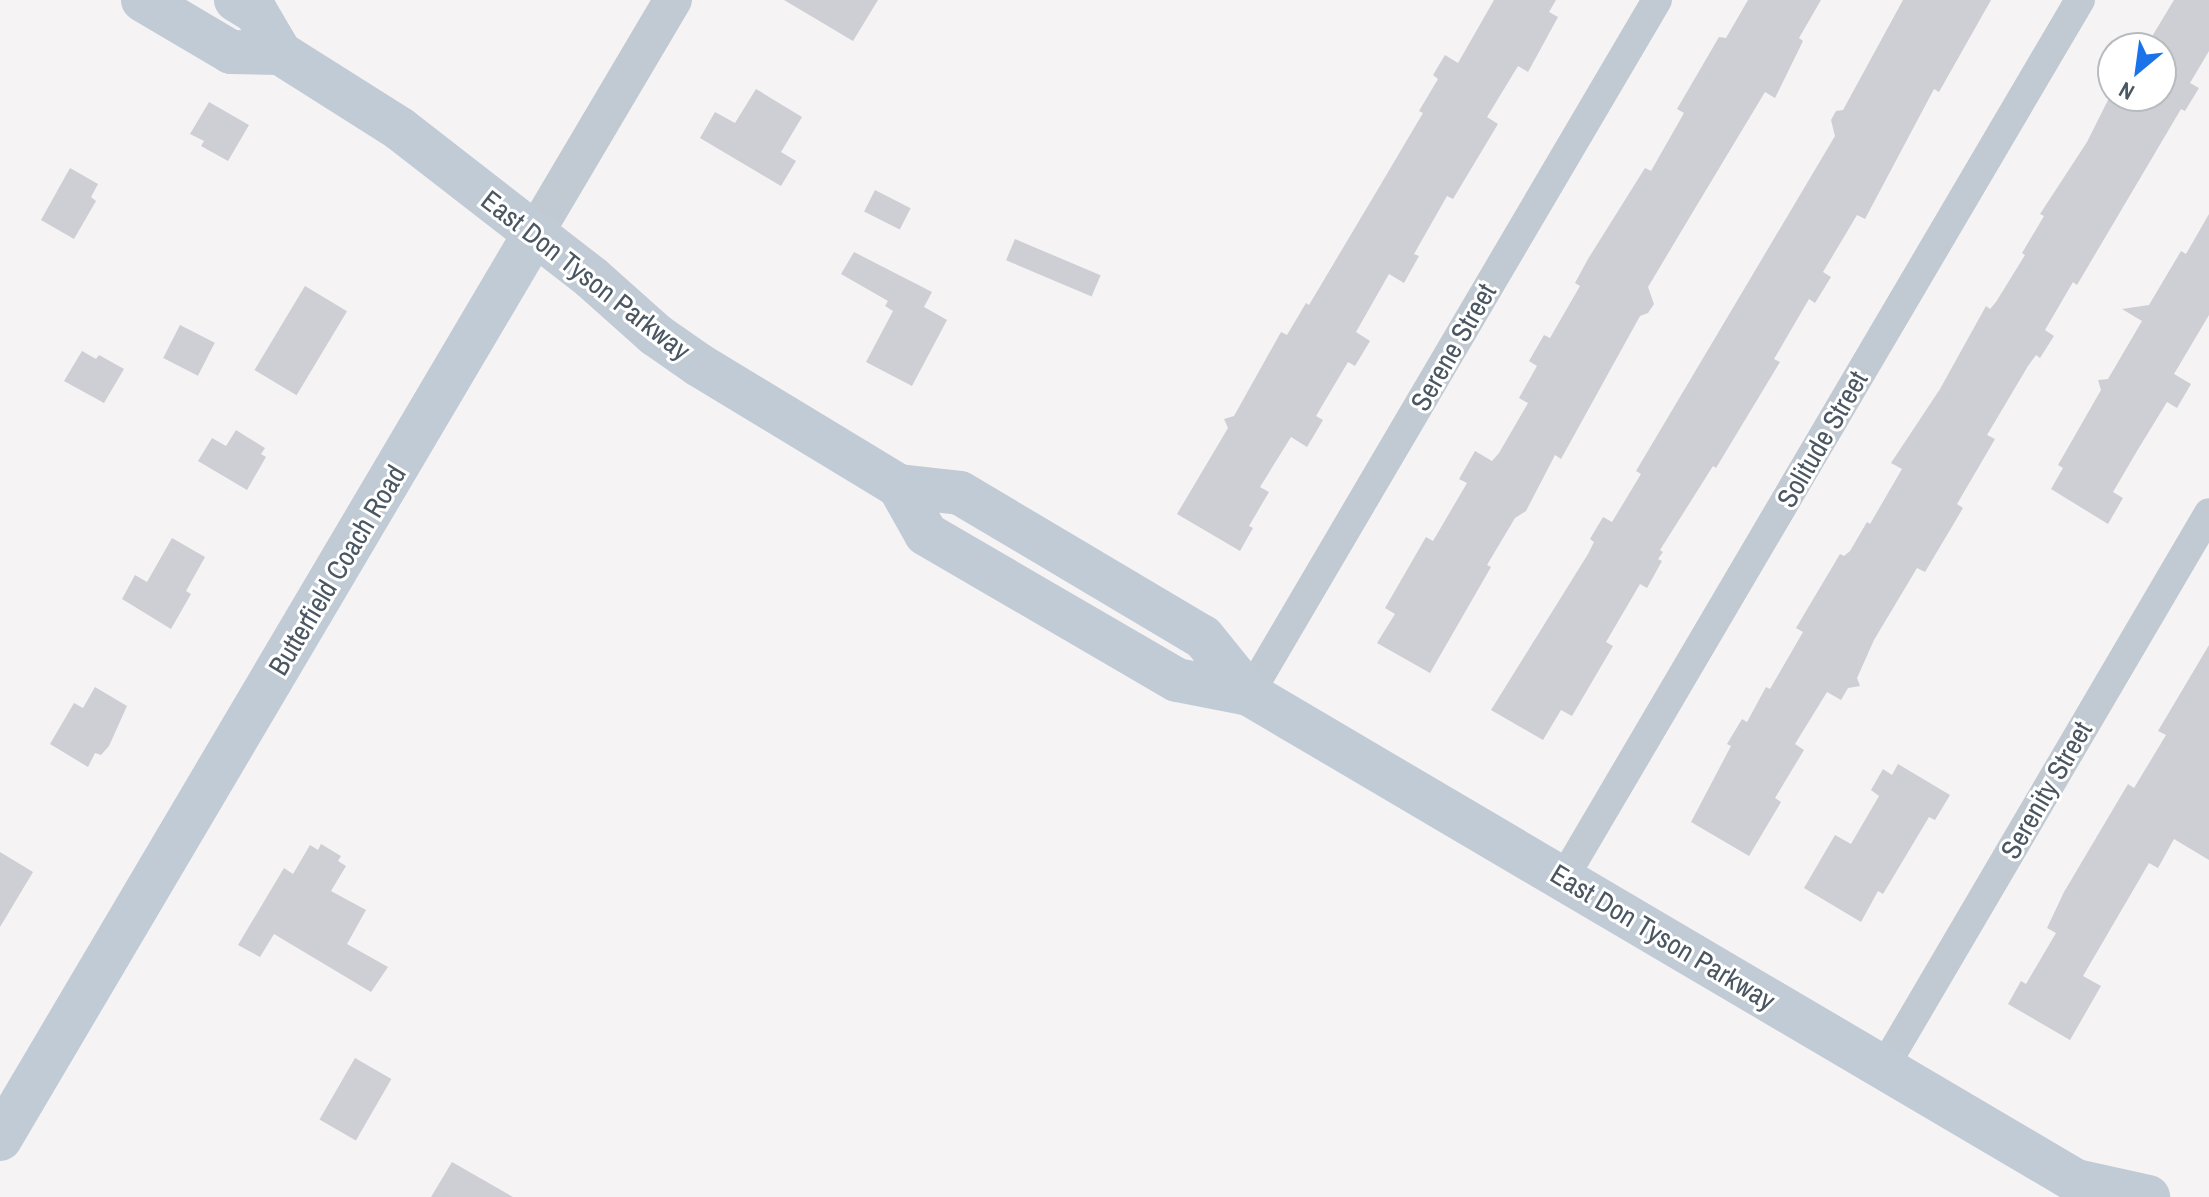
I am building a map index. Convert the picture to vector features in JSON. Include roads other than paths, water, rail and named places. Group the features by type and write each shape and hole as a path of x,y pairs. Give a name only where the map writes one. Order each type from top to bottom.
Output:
{"main road":[{"name":"East Don Tyson Parkway","path":"143,0 231,52 280,53"},
{"name":"East Don Tyson Parkway","path":"236,0 256,12 280,53 369,106 535,233 656,335 699,365 899,486 960,493 1203,637 1249,694 1884,1067 2083,1189 2148,1197"},
{"name":"Butterfield Coach Road","path":"0,1139 535,233"}],"street":[{"name":"Butterfield Coach Road","path":"535,233 673,0"},
{"name":"Serene Street","path":"1249,694 1657,0"},
{"name":"Solitude Street","path":"1563,879 2080,0"},
{"name":"Serenity Street","path":"1884,1067 2209,513"}]}
